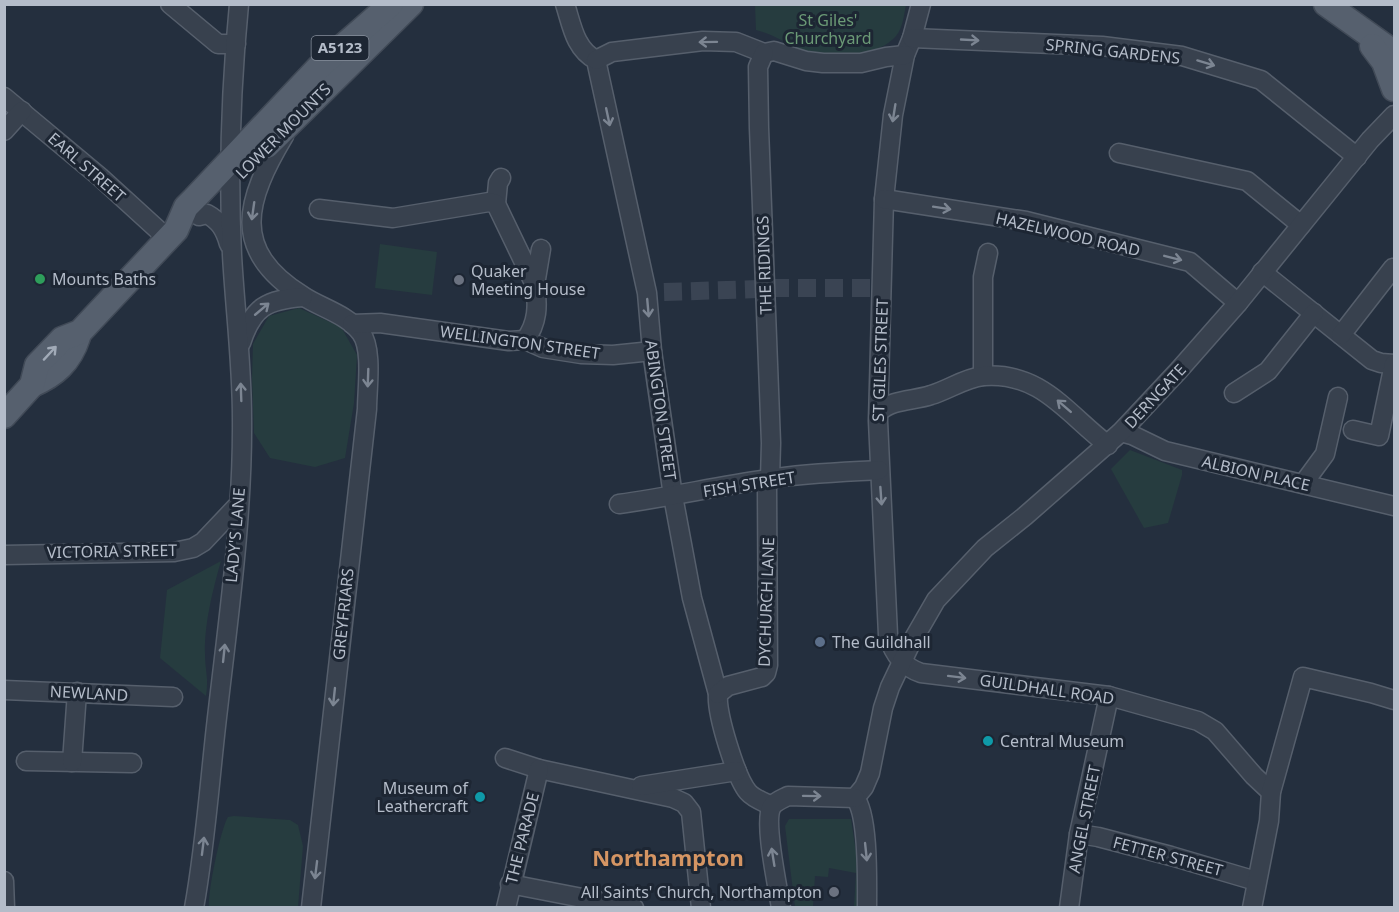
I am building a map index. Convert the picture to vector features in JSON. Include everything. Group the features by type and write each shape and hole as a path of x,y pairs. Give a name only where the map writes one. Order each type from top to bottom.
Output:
{"main road":[{"name":"LOWER MOUNTS","path":"231,172 264,137 318,68 391,4"},
{"name":"LOWER MOUNTS","path":"264,137 294,118 411,4"},
{"path":"1326,4 1389,49 1395,57"},
{"path":"1371,38 1388,41 1395,45"},
{"path":"1371,38 1372,47 1384,62 1395,89"},
{"path":"172,234 199,216 231,172"},
{"name":"A5123","path":"4,416 32,385 38,365 62,339 80,332 172,234 186,207 231,172"}],"street":[{"path":"170,4 218,44 236,44"},
{"name":"LADY'S LANE","path":"195,906 222,676 238,505 242,418 240,346 232,254 231,172 239,4"},
{"path":"565,4 579,46 587,55 596,60 612,52 703,41 736,42 764,53 774,51 806,61 835,64 861,63 905,55"},
{"name":"ST GILES STREET","path":"903,662 891,645 888,635 879,470 877,289 893,115 905,55 921,4"},
{"name":"SPRING GARDENS","path":"912,38 1102,46 1182,56 1261,80 1356,157"},
{"name":"THE RIDINGS","path":"764,53 759,67 759,128 771,443 770,479"},
{"name":"ABINGTON STREET","path":"596,60 647,293 652,351 673,496 692,598 718,694 717,708 740,780 754,797 772,806"},
{"name":"EARL STREET","path":"4,97 172,234"},
{"path":"4,131 22,111"},
{"path":"232,114 238,127 264,137"},
{"name":"DERNGATE","path":"854,797 864,787 870,773 883,708 890,687 936,600 986,548 1115,439 1238,303 1370,140 1395,115"},
{"path":"294,118 272,156 259,186 252,212 255,249 269,269 303,297 342,316 352,324"},
{"path":"1119,153 1247,182 1301,225"},
{"path":"501,178 498,183 496,204 535,285 537,297 536,319 531,333 525,340"},
{"name":"HAZELWOOD ROAD","path":"884,199 1026,221 1190,262 1238,303"},
{"path":"319,210 393,218 489,202 496,204"},
{"path":"199,216 207,214 225,229 232,254"},
{"path":"535,285 541,249"},
{"path":"879,412 893,404 931,396 983,376 983,277 988,253"},
{"path":"1262,272 1372,360 1394,364 1379,436 1353,430"},
{"path":"1341,335 1390,280"},
{"path":"240,346 246,328 255,314 263,307 280,299 303,297"},
{"path":"1234,393 1269,371 1314,313"},
{"name":"WELLINGTON STREET","path":"352,324 380,323 508,340 525,340 543,348 581,354 613,355 652,351"},
{"name":"GREYFRIARS","path":"311,908 367,409 366,343 361,333 352,324"},
{"name":"ALBION PLACE","path":"983,376 1008,378 1032,384 1050,394 1070,410 1088,430 1115,439 1132,435 1165,451 1395,506"},
{"path":"1303,484 1324,454 1338,397"},
{"name":"FISH STREET","path":"619,504 770,479 832,472 879,470"},
{"name":"DYCHURCH LANE","path":"718,694 728,686 762,677 768,665 767,488 770,479"},
{"name":"VICTORIA STREET","path":"4,555 174,552 193,548 204,542 238,505"},
{"path":"888,614 902,628 921,625"},
{"name":"GUILDHALL ROAD","path":"903,662 914,671 921,673 1109,696 1198,721 1215,730 1254,776 1271,792"},
{"path":"1251,908 1269,821 1271,792 1303,677 1395,700"},
{"name":"NEWLAND","path":"4,690 172,697"},
{"path":"72,762 76,692"},
{"name":"ANGEL STREET","path":"1069,908 1079,834 1109,696"},
{"path":"505,758 539,769 673,798 684,803 691,812"},
{"path":"26,761 132,763"},
{"name":"THE PARADE","path":"506,908 539,769"},
{"path":"630,788 737,771"},
{"path":"701,908 690,789 697,780 704,776"},
{"path":"781,908 768,816 772,806 778,800 788,796 854,797 862,815 868,870 867,908"},
{"name":"FETTER STREET","path":"1079,834 1171,856 1257,881"},
{"path":"4,881 5,908"},
{"path":"510,884 634,908"}],"green space":[{"name":"St Giles' Churchyard","path":"755,5 906,5 900,29 888,43 865,53 839,56 803,50 756,30"},
{"path":"380,244 437,252 432,295 375,288"},
{"path":"299,308 341,327 357,355 354,403 345,458 315,467 270,458 254,433 253,344 269,316"},
{"path":"1130,450 1182,470 1168,523 1144,528 1111,469"},
{"path":"221,561 206,631 206,696 160,658 167,590"},
{"path":"228,817 290,820 298,825 303,846 298,907 209,907 218,846"},
{"path":"789,819 851,819 859,872 858,907 854,907 856,873 829,868 828,877 815,876 813,907 795,907 785,826"}],"tunnel":[{"path":"771,288 871,288"},
{"path":"664,292 758,289"}],"place":[{"name":"Mounts Baths","path":"40,279"},
{"name":"Quaker Meeting House","path":"459,280"},
{"name":"The Guildhall","path":"820,642"},
{"name":"Central Museum","path":"988,741"},
{"name":"Museum of Leathercraft","path":"480,797"},
{"name":"All Saints' Church, Northampton","path":"834,892"}],"district":[{"name":"Northampton","path":"668,858"}]}
